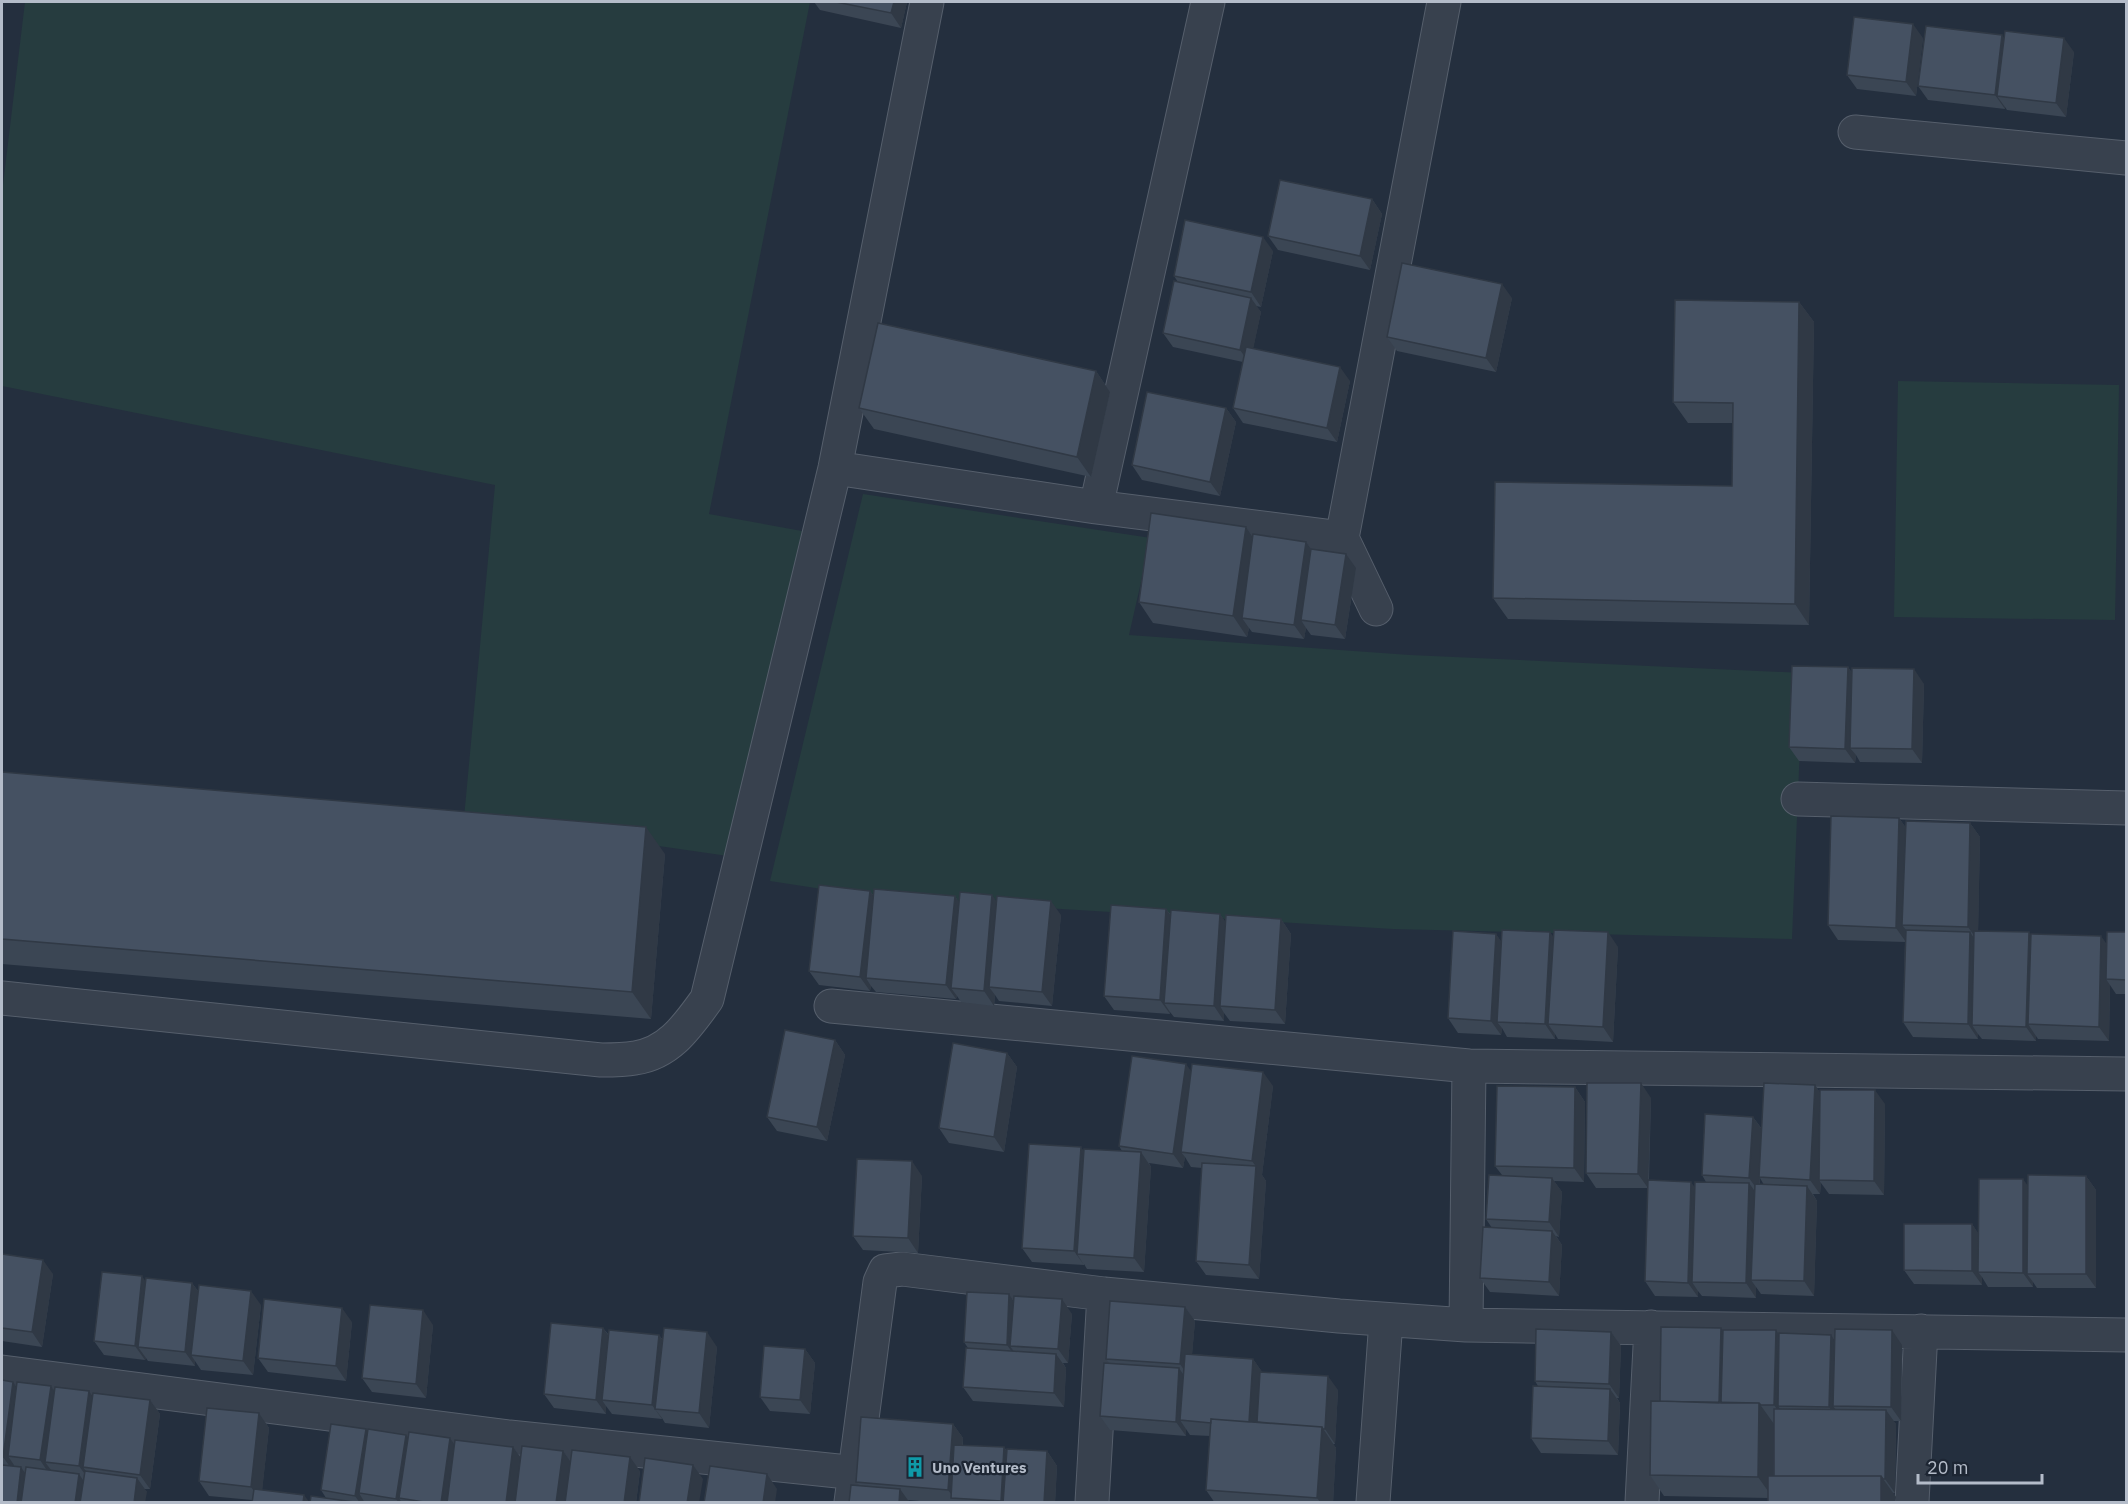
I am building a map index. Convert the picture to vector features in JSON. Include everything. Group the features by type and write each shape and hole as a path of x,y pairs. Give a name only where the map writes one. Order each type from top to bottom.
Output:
{"street":[{"path":"2,998 602,1060 637,1058 664,1048 686,1029 707,999 835,468 927,2"},
{"path":"1096,507 1208,2"},
{"path":"1376,609 1342,538 1444,2"},
{"path":"1856,132 2127,158"},
{"path":"835,468 1096,507 1342,538"},
{"path":"1798,799 2127,808"},
{"path":"831,1005 1469,1066 2127,1074"},
{"path":"1466,1325 1469,1066"},
{"path":"851,1503 880,1282 885,1271 902,1269 1104,1294 1386,1320 1466,1325 2127,1335"},
{"path":"1092,1503 1104,1294"},
{"path":"1373,1503 1386,1320"},
{"path":"1642,1503 1651,1327"},
{"path":"1912,1503 1921,1332"},
{"path":"2,1372 509,1437 838,1471"}],"green space":[{"path":"25,2 810,2 709,514 802,531 728,856 464,818 495,485 2,386 2,193"},
{"path":"1898,381 2119,385 2115,620 1894,617"},
{"path":"863,494 1151,538 1129,635 1410,655 1803,673 1792,939 1393,929 880,898 770,881"}],"building":[{"path":"836,2 894,2 891,13"},
{"path":"1854,17 1913,24 1906,82 1847,75"},
{"path":"1926,26 2002,35 1995,95 1918,86"},
{"path":"2005,31 2064,38 2056,103 1997,96"},
{"path":"1280,180 1372,199 1360,256 1268,236"},
{"path":"1185,220 1263,237 1251,292 1174,276"},
{"path":"1402,263 1502,284 1486,358 1387,337"},
{"path":"1174,281 1251,298 1240,350 1163,333"},
{"path":"1675,300 1799,302 1795,604 1493,598 1495,482 1732,486 1733,403 1673,402"},
{"path":"878,323 1096,371 1077,457 859,408"},
{"path":"1246,347 1340,367 1327,428 1233,408"},
{"path":"1147,392 1226,408 1210,482 1132,465"},
{"path":"1151,513 1246,527 1233,616 1139,602"},
{"path":"1253,534 1306,542 1294,625 1242,618"},
{"path":"1311,549 1346,554 1335,625 1301,620"},
{"path":"1792,666 1848,667 1845,749 1789,747"},
{"path":"1852,668 1914,669 1912,749 1850,748"},
{"path":"2,772 646,827 632,992 2,939"},
{"path":"1831,816 1899,818 1896,928 1828,925"},
{"path":"1906,821 1970,823 1968,927 1902,925"},
{"path":"819,885 870,891 860,977 809,971"},
{"path":"874,889 955,896 946,985 866,978"},
{"path":"960,892 992,895 984,991 951,988"},
{"path":"997,896 1051,901 1042,992 989,987"},
{"path":"1111,905 1166,909 1160,1000 1104,996"},
{"path":"1171,910 1220,914 1214,1006 1164,1003"},
{"path":"1226,915 1281,919 1275,1010 1220,1006"},
{"path":"1502,930 1550,932 1545,1024 1497,1022"},
{"path":"1554,930 1608,932 1603,1027 1548,1024"},
{"path":"1906,930 1970,932 1968,1024 1903,1022"},
{"path":"1453,931 1496,934 1491,1021 1448,1018"},
{"path":"1974,931 2029,932 2026,1027 1972,1025"},
{"path":"2107,932 2127,932 2127,980 2106,979"},
{"path":"2031,934 2101,936 2099,1027 2028,1024"},
{"path":"785,1030 835,1040 817,1127 767,1117"},
{"path":"953,1043 1007,1053 994,1137 939,1128"},
{"path":"1132,1056 1186,1064 1173,1154 1119,1146"},
{"path":"1192,1064 1263,1072 1252,1161 1181,1152"},
{"path":"1587,1083 1641,1083 1638,1174 1586,1173"},
{"path":"1764,1083 1815,1085 1810,1180 1759,1177"},
{"path":"1497,1086 1575,1087 1574,1168 1495,1166"},
{"path":"1820,1090 1875,1090 1874,1181 1819,1180"},
{"path":"1705,1114 1753,1117 1749,1178 1702,1175"},
{"path":"1029,1144 1081,1147 1074,1251 1022,1248"},
{"path":"1084,1149 1141,1152 1134,1258 1077,1254"},
{"path":"857,1159 912,1161 908,1238 853,1236"},
{"path":"1202,1163 1256,1166 1249,1265 1196,1261"},
{"path":"1489,1175 1552,1178 1549,1222 1486,1219"},
{"path":"2028,1175 2086,1176 2086,1274 2027,1274"},
{"path":"1979,1179 2023,1179 2023,1273 1978,1272"},
{"path":"1648,1180 1691,1182 1688,1283 1645,1281"},
{"path":"1695,1182 1749,1183 1746,1283 1692,1282"},
{"path":"1755,1184 1807,1186 1804,1281 1751,1280"},
{"path":"1904,1224 1972,1224 1972,1271 1904,1270"},
{"path":"1483,1227 1552,1231 1549,1282 1480,1278"},
{"path":"2,1254 43,1260 32,1332 2,1328"},
{"path":"102,1272 142,1276 135,1346 94,1341"},
{"path":"146,1278 192,1283 185,1352 138,1347"},
{"path":"199,1285 251,1291 243,1361 191,1355"},
{"path":"967,1292 1009,1294 1007,1345 964,1342"},
{"path":"1014,1296 1062,1299 1058,1349 1010,1346"},
{"path":"264,1299 342,1308 336,1366 258,1358"},
{"path":"1110,1301 1185,1307 1180,1364 1106,1359"},
{"path":"370,1305 423,1310 416,1384 362,1378"},
{"path":"551,1323 603,1328 596,1400 544,1394"},
{"path":"1661,1327 1721,1328 1719,1403 1660,1401"},
{"path":"664,1328 707,1332 699,1413 655,1409"},
{"path":"1536,1329 1611,1332 1609,1384 1535,1381"},
{"path":"1835,1329 1892,1330 1891,1407 1833,1406"},
{"path":"609,1330 659,1335 652,1405 602,1400"},
{"path":"1723,1330 1776,1330 1774,1405 1721,1403"},
{"path":"1779,1333 1831,1335 1829,1407 1778,1406"},
{"path":"764,1346 805,1349 800,1400 760,1397"},
{"path":"966,1348 1056,1354 1054,1393 963,1387"},
{"path":"1185,1354 1253,1359 1249,1422 1211,1419 1211,1423 1180,1420"},
{"path":"1104,1363 1179,1368 1176,1422 1100,1416"},
{"path":"1260,1372 1328,1376 1325,1429 1257,1422"},
{"path":"2,1380 13,1382 3,1457 2,1457"},
{"path":"17,1382 51,1386 40,1460 8,1456"},
{"path":"1533,1386 1610,1389 1608,1441 1531,1438"},
{"path":"55,1387 89,1391 79,1466 45,1462"},
{"path":"93,1393 150,1400 140,1475 83,1467"},
{"path":"1651,1401 1759,1403 1758,1477 1650,1475"},
{"path":"207,1408 259,1413 251,1487 199,1481"},
{"path":"1774,1409 1886,1410 1885,1479 1881,1476 1774,1476"},
{"name":"Uno Ventures","path":"861,1417 953,1424 948,1490 856,1482"},
{"path":"1211,1419 1322,1427 1317,1498 1206,1490"},
{"path":"331,1424 366,1429 355,1496 321,1490"},
{"path":"368,1429 406,1435 396,1499 359,1493"},
{"path":"409,1432 450,1438 441,1503 399,1498"},
{"path":"455,1440 513,1447 506,1503 447,1503"},
{"path":"954,1445 1004,1447 1001,1501 951,1498"},
{"path":"522,1446 563,1451 556,1503 515,1503"},
{"path":"1007,1449 1047,1451 1044,1503 1003,1503"},
{"path":"572,1450 630,1457 624,1503 565,1503"},
{"path":"645,1458 693,1465 687,1503 639,1503"},
{"path":"2,1465 21,1467 17,1503 2,1503"},
{"path":"710,1466 767,1474 763,1503 704,1503"},
{"path":"26,1467 79,1474 75,1503 21,1503"},
{"path":"85,1471 137,1478 134,1503 80,1503"},
{"path":"1768,1476 1881,1476 1881,1503 1768,1503"},
{"path":"851,1485 900,1489 899,1503 849,1503"},
{"path":"254,1489 304,1495 303,1503 252,1503"},
{"path":"311,1496 361,1503 310,1503"}],"place":[{"name":"Uno Ventures","path":"915,1467"}]}
